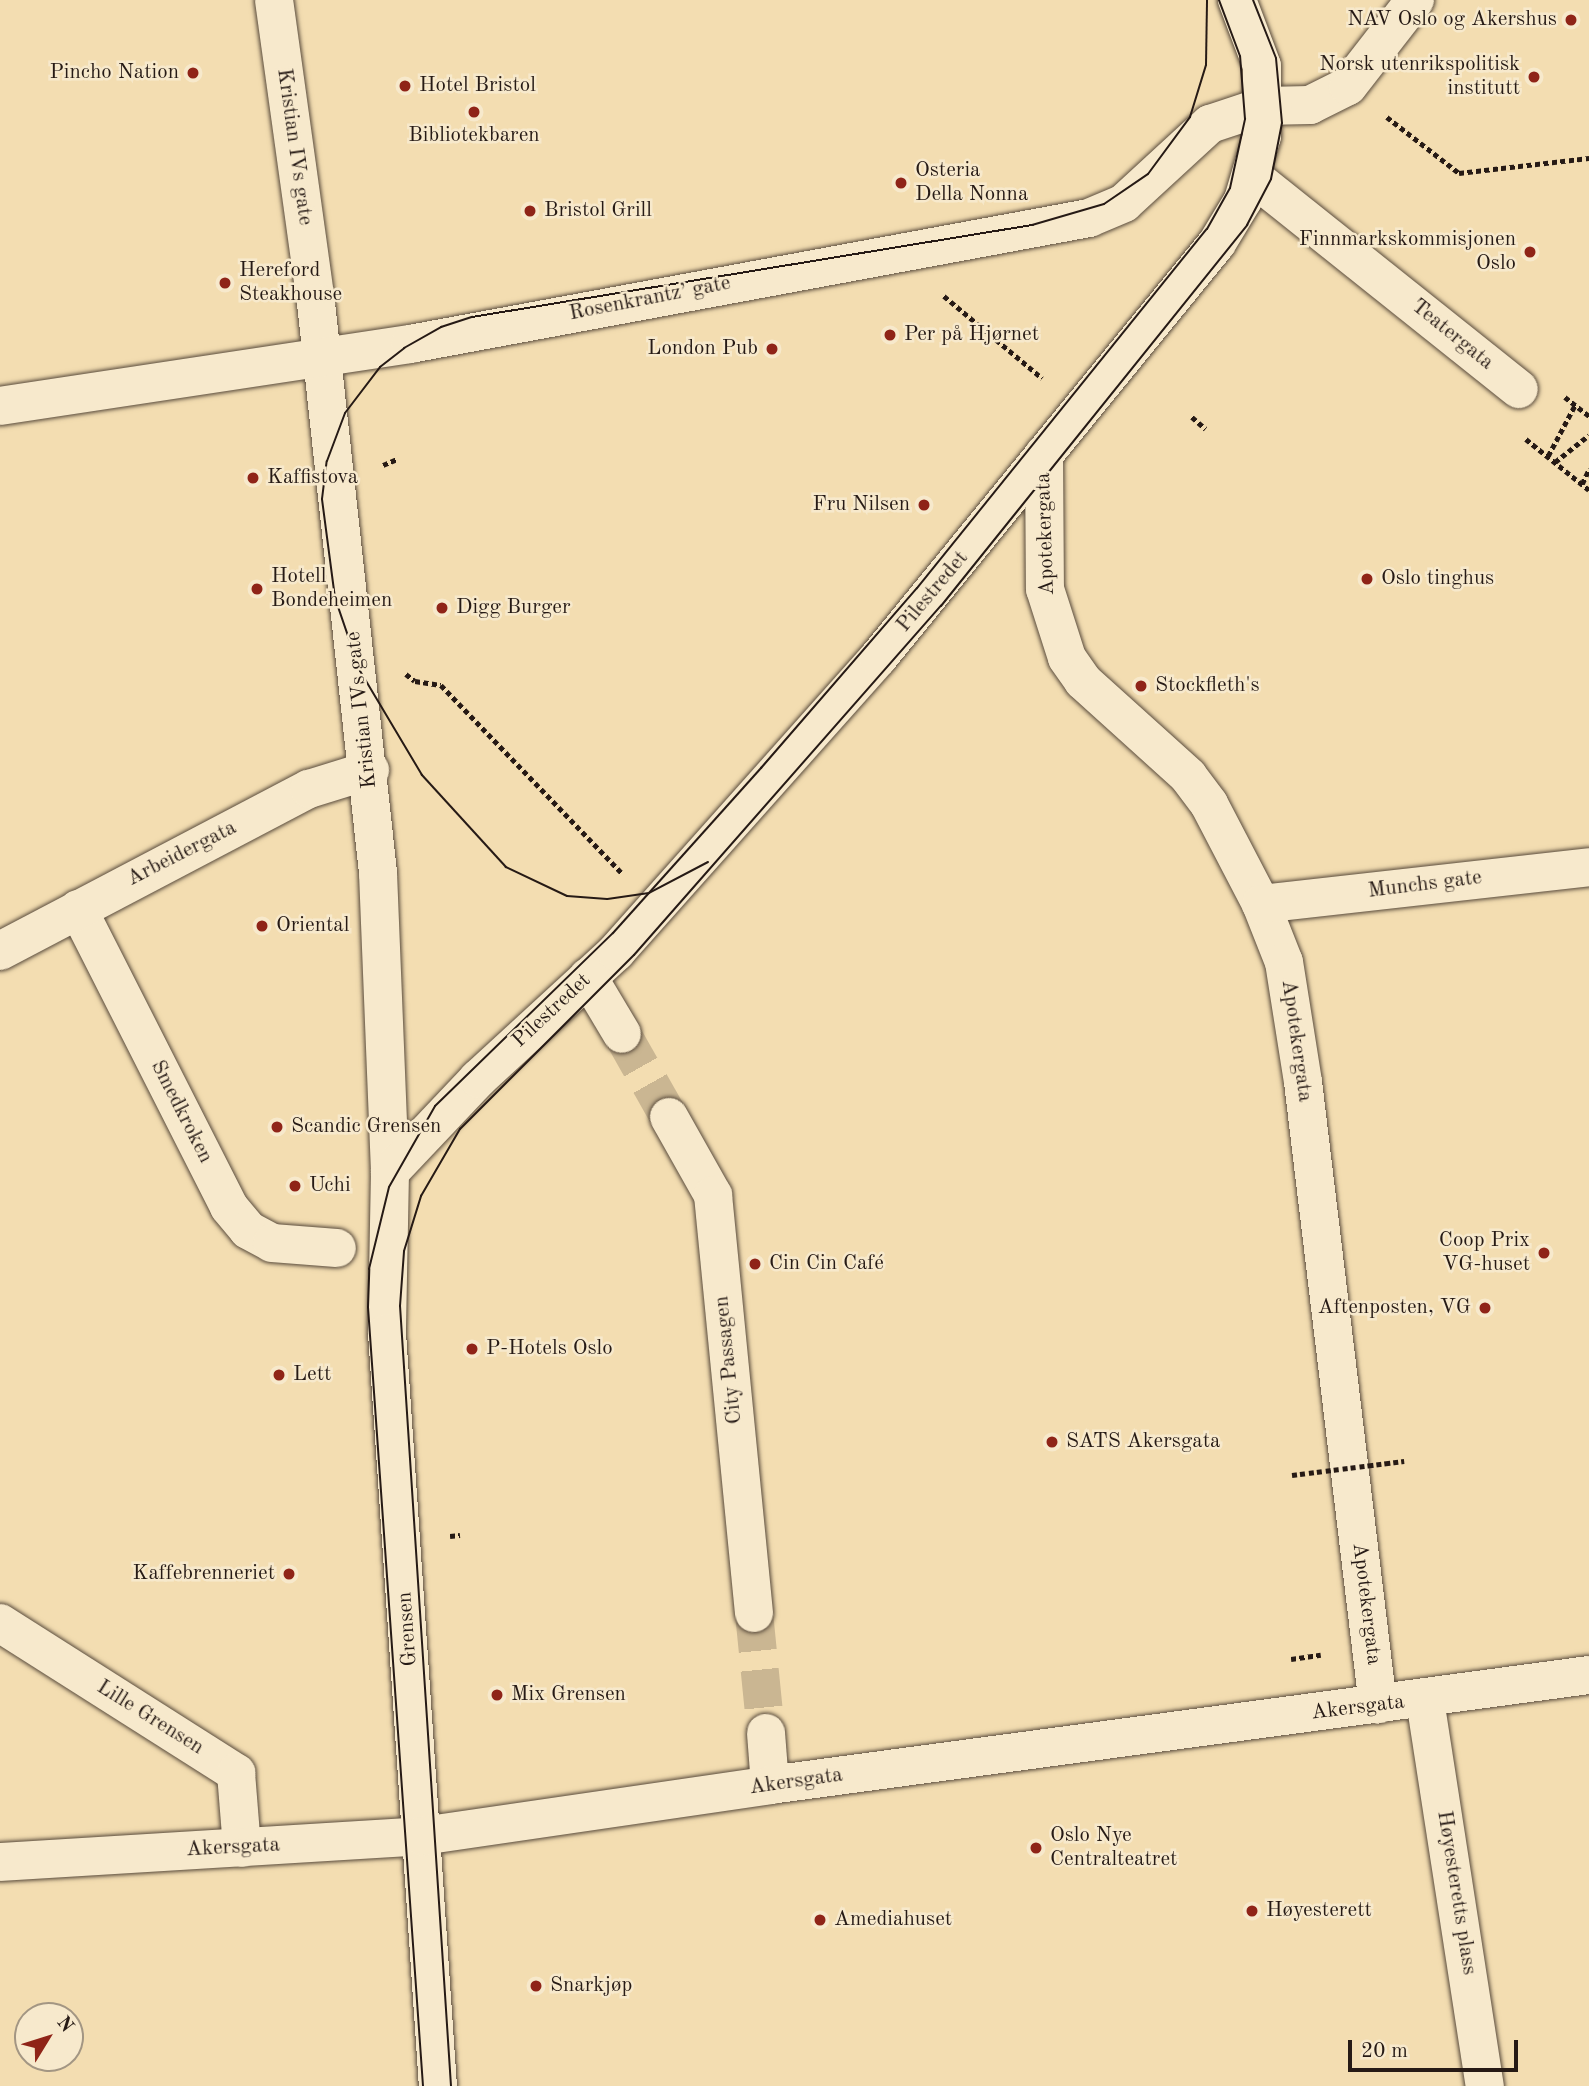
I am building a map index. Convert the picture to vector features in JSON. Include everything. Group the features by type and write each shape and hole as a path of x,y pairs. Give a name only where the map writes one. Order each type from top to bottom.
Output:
{"street":[{"name":"Kristian IVs gate","path":"274,0 321,358 370,770 386,1006 390,1172"},
{"name":"Pilestredet","path":"390,1172 469,1088 588,978 877,658 1217,243 1253,177 1264,106 1262,66 1237,0"},
{"path":"1264,106 1310,105 1348,86 1416,0"},
{"name":"Rosenkrantz’ gate","path":"0,406 261,363 321,358 1060,226 1108,212 1153,180 1210,124 1264,106"},
{"name":"Teatergata","path":"1253,177 1519,389"},
{"name":"Apotekergata","path":"1044,454 1045,589 1066,657 1083,681 1195,785 1209,804 1261,904 1284,962 1293,1005 1378,1705"},
{"name":"Arbeidergata","path":"0,951 309,789 370,770"},
{"name":"Munchs gate","path":"1261,904 1589,867"},
{"name":"Smedkroken","path":"78,909 229,1207 248,1230 272,1243 337,1248"},
{"path":"588,978 622,1034"},
{"name":"City Passagen","path":"669,1118 713,1195 754,1613"},
{"name":"Grensen","path":"390,1172 387,1333 438,2086"},
{"name":"Lille Grensen","path":"0,1623 236,1773 242,1848"},
{"name":"Akersgata","path":"0,1862 422,1836 770,1785 1425,1700 1589,1675"},
{"name":"Høyesteretts plass","path":"1425,1700 1485,2086"},
{"path":"766,1733 770,1785"}],"path":[{"path":"1348,86 1459,173 1589,158"},
{"path":"906,252 935,288 1080,410"},
{"path":"1563,394 1589,416"},
{"path":"1548,457 1575,405"},
{"path":"1192,417 1206,429"},
{"path":"1555,462 1589,435"},
{"path":"1528,440 1589,489"},
{"path":"1581,485 1589,470"},
{"path":"427,681 442,685 628,879"},
{"path":"1292,1475 1404,1461"}],"tunnel":[{"path":"622,1034 669,1117"},
{"path":"754,1613 766,1733"}],"tram line":[{"path":"708,862 649,893 607,899 567,896 506,867 422,775 360,671 335,598 322,499 327,461 345,413 380,367 404,348 441,327 472,317 1032,225 1104,204 1148,174 1190,117 1206,65 1207,0"},
{"path":"423,2086 368,1307 369,1269 389,1187 435,1106 613,933 761,768 917,588 1207,229 1230,188 1245,119 1240,56 1219,0"},
{"path":"451,2086 400,1306 404,1251 421,1196 460,1129 634,955 941,606 1247,225 1271,179 1282,123 1276,58 1253,0"}],"place":[{"name":"NAV Oslo og Akershus","path":"1571,20"},
{"name":"Pincho Nation","path":"193,73"},
{"name":"Norsk utenrikspolitisk institutt","path":"1534,77"},
{"name":"Hotel Bristol","path":"405,86"},
{"name":"Bibliotekbaren","path":"474,112"},
{"name":"Osteria Della Nonna","path":"901,183"},
{"name":"Bristol Grill","path":"530,211"},
{"name":"Finnmarkskommisjonen Oslo","path":"1530,252"},
{"name":"Hereford Steakhouse","path":"225,283"},
{"name":"Per på Hjørnet","path":"890,335"},
{"name":"London Pub","path":"772,349"},
{"name":"Kaffistova","path":"253,478"},
{"name":"Fru Nilsen","path":"924,505"},
{"name":"Oslo tinghus","path":"1367,579"},
{"name":"Hotell Bondeheimen","path":"257,589"},
{"name":"Digg Burger","path":"442,608"},
{"name":"Stockfleth's","path":"1141,686"},
{"name":"Oriental","path":"262,926"},
{"name":"Scandic Grensen","path":"277,1127"},
{"name":"Uchi","path":"295,1186"},
{"name":"Coop Prix VG-huset","path":"1544,1253"},
{"name":"Cin Cin Café","path":"755,1264"},
{"name":"Aftenposten, VG","path":"1485,1308"},
{"name":"P-Hotels Oslo","path":"472,1349"},
{"name":"Lett","path":"279,1375"},
{"name":"SATS Akersgata","path":"1052,1442"},
{"name":"Kaffebrenneriet","path":"289,1574"},
{"name":"Mix Grensen","path":"497,1695"},
{"name":"Oslo Nye Centralteatret","path":"1036,1848"},
{"name":"Høyesterett","path":"1252,1911"},
{"name":"Amediahuset","path":"820,1920"},
{"name":"Snarkjøp","path":"536,1986"}]}
